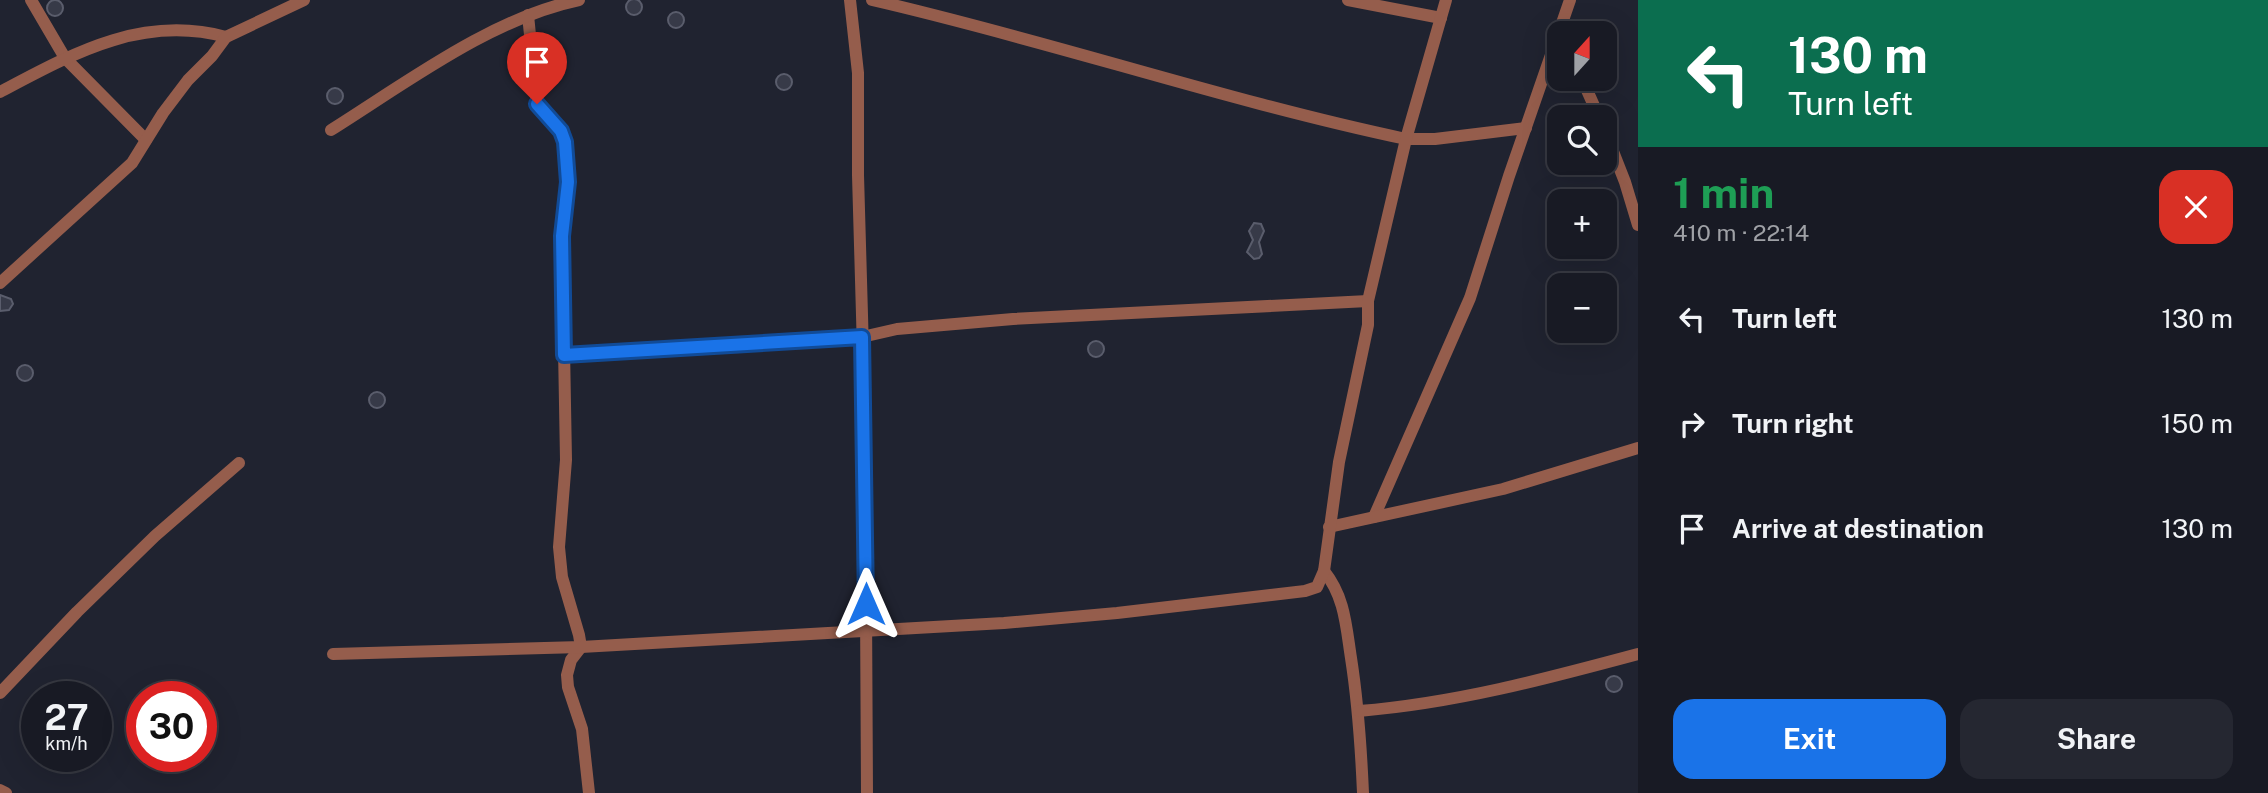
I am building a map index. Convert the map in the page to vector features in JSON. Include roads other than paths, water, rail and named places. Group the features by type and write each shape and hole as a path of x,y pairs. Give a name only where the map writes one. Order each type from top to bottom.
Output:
{"street":[{"path":"31,0 65,58 146,140"},
{"path":"0,283 132,163 188,80 226,37 304,0"},
{"path":"331,130 513,20 559,2 579,0"},
{"path":"850,0 858,73 867,793"},
{"path":"872,0 974,25 1132,70 1406,139 1435,139 1526,128"},
{"path":"1348,0 1441,18"},
{"path":"333,654 581,647 866,631 1105,614 1288,593 1317,587 1324,571 1339,462 1368,325 1368,301 1406,139 1446,0"},
{"path":"1563,21 1570,0"},
{"path":"528,15 537,104 561,131 565,142 568,182 562,236 566,460 559,547 562,578 581,647 571,660 567,675 568,687 582,729 589,793"},
{"path":"0,92 65,58 117,39 165,29 200,30 226,37"},
{"path":"1374,517 1470,298 1547,69"},
{"path":"1617,162 1638,225"},
{"path":"564,355 862,337 897,329 1013,319 1368,301"},
{"path":"1329,527 1503,489 1638,448"},
{"path":"0,693 77,612 155,536 239,463"},
{"path":"1324,571 1333,583 1345,610 1359,711 1363,793"},
{"path":"1359,711 1413,707 1510,689 1638,654"},
{"path":"0,790 6,793"}]}
